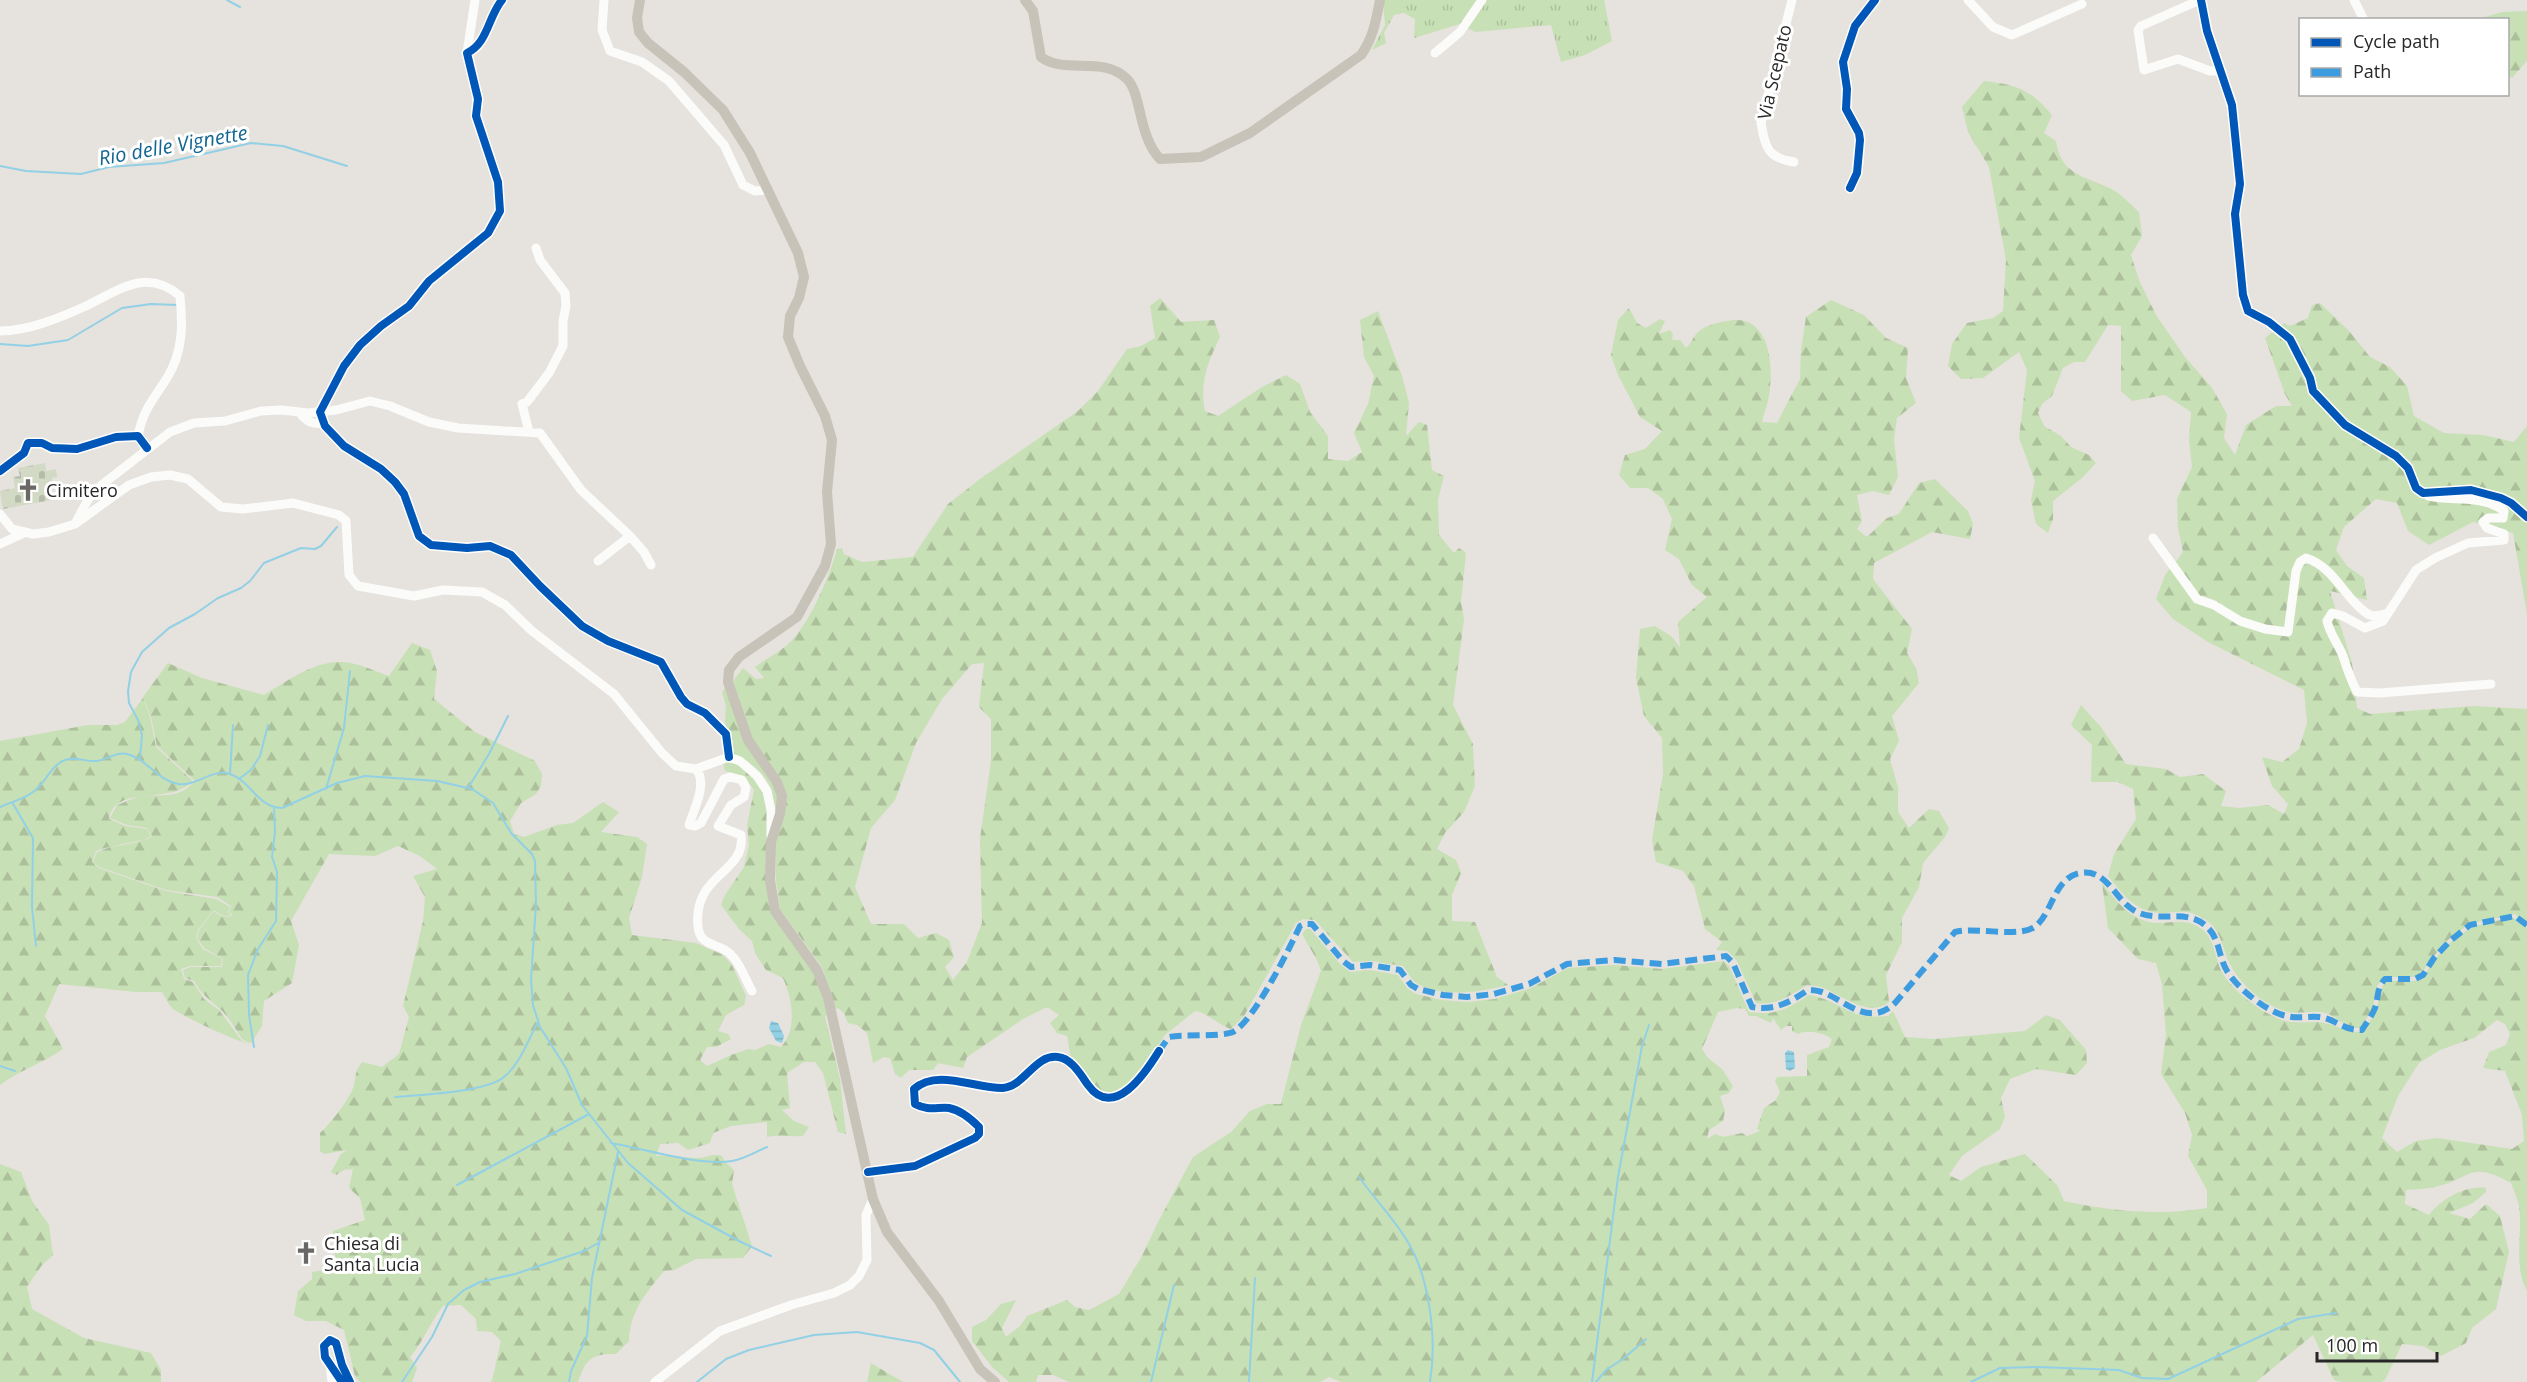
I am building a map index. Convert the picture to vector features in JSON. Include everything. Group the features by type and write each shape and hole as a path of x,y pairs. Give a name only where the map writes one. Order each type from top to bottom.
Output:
{"main road":[{"path":"640,0 637,18 639,32 648,43 684,72 723,110 750,153 798,253 804,277 799,298 790,316 788,337 825,416 832,440 827,492 831,544 825,566 797,617 739,657 729,670 728,681 748,740 777,782 782,796 780,814 771,842 770,880 775,911 817,970 828,998 873,1200 887,1232 939,1301 980,1369 995,1382"},
{"path":"1025,0 1033,11 1036,40 1041,57 1051,64 1100,66 1119,73 1130,81 1151,150 1160,159 1201,157 1250,133 1361,56 1370,43 1380,0"}],"street":[{"path":"475,0 467,52 478,99 476,116 498,182 500,211 488,233 429,281 409,306 360,345 344,366 320,412 324,423 344,447 381,469 404,494 419,536 431,545 467,548 490,546 511,555 582,626 608,641 661,662 687,704 705,713 726,734 729,757"},
{"path":"467,52 482,42 490,19 502,0"},
{"path":"603,0 602,30 610,51 642,62 669,81 724,146 743,185 755,191 767,190"},
{"path":"1435,53 1460,32 1482,0"},
{"name":"Via Scepato","path":"1792,0 1761,123 1763,136 1772,155 1779,160 1794,162"},
{"path":"1850,189 1857,173 1860,140 1859,133 1846,109 1843,62 1855,26 1875,0"},
{"path":"1968,0 1993,27 2012,35 2082,4"},
{"path":"2222,71 2210,71 2186,60 2178,59 2144,70 2138,30 2141,26 2200,0 2207,31 2222,71 2232,105 2240,184 2235,214 2246,308 2250,314 2269,322 2290,339 2310,378 2313,391 2345,425 2396,456 2408,468 2416,488 2430,497 2473,500 2504,511 2503,518 2483,519 2487,528 2504,534 2504,540 2477,541 2435,558 2416,570 2383,621 2364,628 2337,614 2328,616 2330,631 2348,673 2357,692 2380,693 2491,684"},
{"path":"2354,0 2363,18"},
{"path":"529,432 522,404 527,402 549,373 563,346 563,321 566,306 565,293 540,260 536,248"},
{"path":"0,331 45,322 88,305 128,285 152,282 170,287 180,296 183,326 181,342 168,377 142,416 138,436 147,448"},
{"path":"75,524 91,495 147,448 170,432 194,423 225,421 261,411 320,412 370,401 390,406 429,422 458,428 540,433 580,490 630,536 644,552 651,565"},
{"path":"299,412 305,420 315,425 324,423"},
{"path":"0,471 24,453 28,443 42,443 52,448 77,449 116,437 138,436"},
{"path":"0,537 49,532 75,524 129,485 151,477 170,475 188,479 221,507 243,509 293,503 339,515 346,521 349,576 358,586 414,596 443,590 482,592 505,605 532,631 594,676 614,694 662,753 676,766 696,769 729,757 740,761 757,776 766,791 771,810 771,842"},
{"path":"2423,493 2471,490 2501,498 2511,503 2527,517"},
{"path":"0,514 12,529 24,533"},
{"path":"0,544 24,533"},
{"path":"598,561 630,536"},
{"path":"2153,538 2198,599 2214,605 2240,621 2288,632 2296,571 2300,562 2306,558 2322,567 2365,612 2381,616 2388,613"},
{"path":"696,769 700,774 701,784 689,825 695,826 701,823 724,779 730,777 742,780 746,788 744,797 731,806 718,826 741,835 742,843 737,858 709,884 698,912 699,931 708,945 726,951 734,958 752,991"},
{"path":"868,1172 915,1166 979,1134 979,1127 957,1111 949,1108 928,1109 915,1104 914,1089 918,1085 937,1081 956,1081 1009,1087 1040,1063 1051,1057 1061,1057 1068,1061 1089,1087 1098,1094 1107,1097 1118,1096 1136,1083 1159,1051"},
{"path":"655,1382 720,1331 791,1305 834,1293 850,1285 860,1276 867,1260 867,1215 873,1200"},
{"path":"342,1382 324,1353 324,1346 330,1340 336,1343 350,1382"},
{"path":"330,1362 332,1382"}],"green space":[{"path":"1383,0 1604,0 1612,41 1585,55 1561,62 1551,25 1475,32 1460,24 1414,38 1415,19 1404,13 1394,15 1384,33 1386,43 1372,50 1385,25"},
{"path":"2527,11 2527,61 2512,78 2509,76 2509,18 2481,18 2502,12"},
{"path":"1984,81 2014,87 2037,99 2052,115 2044,133 2056,141 2064,163 2080,175 2118,193 2139,212 2142,236 2131,255 2139,280 2156,315 2185,357 2212,388 2227,414 2224,438 2235,455 2246,425 2276,406 2292,406 2285,394 2265,338 2284,323 2290,326 2308,318 2312,305 2320,303 2349,331 2370,357 2390,367 2407,386 2414,416 2444,433 2483,435 2514,442 2527,426 2527,614 2513,533 2473,522 2429,545 2408,531 2397,503 2376,499 2344,527 2336,550 2347,566 2364,578 2367,600 2355,597 2324,565 2298,561 2286,630 2241,618 2199,597 2175,563 2183,552 2178,528 2177,499 2192,467 2189,440 2191,412 2165,395 2132,401 2121,391 2121,326 2108,325 2085,362 2074,362 2063,368 2052,396 2042,404 2038,413 2044,426 2061,436 2071,447 2089,455 2096,463 2083,477 2053,501 2053,519 2048,533 2036,524 2031,500 2035,481 2019,438 2027,370 2019,352 1983,378 1961,379 1948,366 1952,344 1967,323 1993,318 2003,311 2006,260 1989,167 1968,132 1962,107"},
{"path":"1160,298 1181,322 1214,320 1220,337 1204,382 1205,411 1218,416 1262,387 1286,375 1300,384 1310,412 1328,436 1328,459 1348,461 1362,452 1354,433 1368,404 1374,376 1364,357 1360,320 1378,311 1402,376 1409,403 1406,436 1419,422 1427,425 1432,470 1444,476 1438,500 1439,535 1454,553 1459,548 1466,553 1461,602 1464,619 1453,705 1473,744 1475,786 1464,812 1445,833 1437,849 1456,860 1461,873 1452,895 1452,921 1475,922 1497,977 1508,985 1463,992 1428,988 1416,983 1403,966 1371,961 1353,962 1315,920 1303,919 1296,923 1244,1016 1231,1029 1195,1011 1165,1035 1134,1081 1115,1093 1099,1090 1090,1082 1081,1067 1071,1059 1067,1036 1057,1033 1050,1023 1059,1015 1047,1007 1023,1019 967,1057 963,1068 938,1063 933,1070 909,1070 901,1078 895,1074 890,1058 884,1057 873,1063 867,1033 857,1025 848,1023 844,1013 838,1008 834,1010 822,967 780,909 775,843 786,795 752,738 733,681 743,668 756,679 764,678 755,667 791,642 800,631 823,589 837,549 842,548 844,554 862,562 913,557 948,504 1078,411 1098,391 1127,349 1141,346 1155,338 1150,306","holes":["984,663 979,707 991,719 991,761 980,839 982,923 967,962 953,980 945,967 954,957 949,940 936,933 918,938 904,924 871,924 855,887 871,828 895,800 916,743 942,699 972,664"]},
{"path":"1831,300 1864,315 1886,338 1908,348 1906,378 1916,403 1897,418 1894,439 1898,477 1889,495 1873,491 1857,495 1862,521 1857,529 1867,537 1887,518 1899,514 1919,483 1935,479 1968,511 1973,524 1970,539 1932,532 1874,563 1873,579 1912,629 1907,653 1916,668 1919,683 1892,716 1899,741 1890,759 1898,788 1898,812 1909,828 1929,809 1939,811 1949,828 1945,837 1923,863 1919,887 1902,918 1902,942 1886,975 1889,1002 1874,1008 1857,1004 1822,987 1807,985 1777,1001 1756,1003 1737,961 1728,951 1716,950 1722,942 1705,929 1694,886 1683,871 1656,862 1652,840 1663,774 1662,738 1644,716 1636,678 1640,629 1655,626 1671,636 1680,647 1678,622 1707,597 1692,585 1679,559 1665,550 1672,519 1663,499 1648,488 1630,488 1619,475 1625,455 1645,449 1662,431 1640,417 1618,375 1611,355 1618,320 1629,308 1637,323 1646,328 1660,319 1665,321 1659,334 1670,330 1673,334 1672,340 1680,340 1686,348 1697,333 1704,328 1727,321 1741,320 1752,325 1761,333 1766,343 1771,370 1768,398 1762,422 1777,423 1800,379 1806,317"},
{"path":"45,463 46,471 56,469 57,477 52,478 54,488 49,489 51,500 3,509 0,491 15,488 13,477 20,476 18,468"},
{"path":"2306,561 2314,563 2347,595 2330,591 2352,663 2357,708 2370,714 2474,706 2527,709 2527,923 2515,914 2469,924 2449,939 2421,974 2413,977 2384,977 2377,986 2373,1007 2361,1028 2349,1026 2325,1013 2288,1012 2268,1004 2242,982 2230,964 2217,931 2206,920 2191,913 2160,913 2146,910 2133,903 2122,893 2108,876 2114,854 2136,819 2133,789 2118,782 2091,782 2092,745 2071,725 2081,705 2101,727 2126,764 2166,769 2180,777 2203,774 2226,791 2221,806 2239,808 2268,805 2284,814 2288,804 2272,786 2262,757 2282,762 2299,749 2307,723 2304,690 2208,642 2173,619 2156,599 2165,575 2171,567 2196,601 2286,635 2299,571"},
{"path":"412,643 430,650 437,671 434,699 475,732 535,761 542,774 541,786 536,794 521,803 510,821 514,834 524,837 557,825 573,823 603,802 619,812 601,832 637,837 647,844 642,877 629,918 632,935 696,943 723,955 732,965 746,996 744,1005 726,1015 718,1031 728,1034 731,1039 716,1047 707,1047 700,1060 707,1066 748,1049 755,1050 769,1044 781,1047 790,1031 791,1004 783,978 766,970 755,953 752,941 739,929 721,905 744,867 749,845 747,825 754,790 744,776 725,771 723,762 738,764 754,778 764,792 768,810 772,913 814,971 828,1014 825,1016 840,1079 846,1134 838,1132 823,1073 815,1062 804,1062 787,1073 790,1108 782,1110 794,1121 809,1127 803,1136 767,1137 767,1122 731,1126 713,1133 710,1143 688,1150 678,1143 660,1144 656,1156 702,1158 713,1155 722,1156 734,1170 732,1184 752,1246 743,1258 696,1259 674,1270 664,1271 645,1295 636,1311 632,1320 629,1341 616,1354 596,1356 591,1359 578,1382 489,1382 492,1381 501,1341 492,1332 477,1331 476,1319 461,1305 443,1306 434,1319 410,1357 417,1368 412,1382 360,1382 355,1376 344,1330 326,1321 306,1321 294,1315 298,1291 312,1279 312,1272 336,1268 333,1231 365,1220 360,1198 349,1188 353,1169 344,1170 336,1175 331,1172 341,1154 347,1150 324,1154 320,1151 320,1133 349,1097 362,1062 382,1067 399,1054 409,1017 403,1006 423,921 425,897 413,876 437,869 420,856 398,846 375,856 329,854 291,921 299,945 292,983 264,1001 262,1026 251,1043 243,1040 226,1016 194,981 185,978 183,970 190,967 222,967 223,959 204,948 197,938 199,930 214,911 219,915 230,916 233,915 229,912 231,906 217,897 166,890 99,867 93,862 97,852 152,836 147,828 127,825 110,818 117,805 141,796 178,793 195,781 157,746 151,717 143,697 168,663 202,678 264,695 305,671 327,663 355,664 389,676"},
{"path":"726,687 774,783 778,797 777,814 771,789 764,777 749,763 731,754 725,721 726,706 722,692"},
{"path":"143,698 150,717 156,747 193,781 171,792 122,801 114,808 109,819 126,826 147,829 151,836 138,842 96,851 92,862 99,868 166,891 216,899 230,907 228,912 231,915 229,916 214,910 198,930 196,938 203,949 222,959 221,966 190,966 181,969 184,979 193,982 204,999 219,1010 242,1041 250,1044 223,1034 198,1023 178,1012 162,992 136,992 59,984 45,1016 63,1049 0,1085 0,741 88,725 117,725 125,722"},
{"path":"2102,883 2125,909 2139,918 2156,923 2189,923 2200,928 2209,937 2219,966 2233,987 2274,1017 2286,1021 2324,1023 2362,1032 2375,1013 2380,991 2386,981 2418,980 2444,949 2461,934 2479,925 2514,918 2527,928 2527,1291 2520,1271 2519,1206 2511,1183 2497,1176 2479,1172 2435,1187 2406,1190 2405,1204 2429,1215 2454,1194 2470,1189 2486,1188 2486,1192 2473,1203 2449,1213 2470,1219 2486,1204 2500,1216 2509,1252 2496,1309 2472,1328 2466,1343 2441,1356 2423,1346 2402,1344 2385,1380 2381,1382 2334,1380 2313,1335 2256,1382 1341,1382 1329,1377 1320,1382 1069,1382 1053,1375 1038,1375 1036,1382 1009,1382 992,1367 972,1341 972,1327 986,1320 1001,1304 1016,1300 1002,1328 1006,1337 1020,1326 1027,1316 1067,1300 1075,1307 1089,1310 1119,1294 1142,1256 1193,1157 1231,1132 1250,1111 1267,1104 1281,1104 1301,1025 1321,971 1302,934 1306,929 1310,929 1340,964 1350,972 1370,970 1398,975 1407,988 1416,994 1442,1000 1467,1002 1495,999 1531,988 1568,968 1615,965 1662,969 1724,961 1729,966 1749,1012 1774,1012 1809,995 1863,1016 1888,1016 1893,1011 1905,1037 1934,1039 2025,1031 2046,1015 2060,1020 2086,1050 2087,1063 2076,1075 2036,1069 2010,1079 2001,1098 2005,1117 2000,1129 1962,1156 1949,1175 1961,1181 1981,1167 2025,1154 2057,1185 2064,1201 2153,1212 2207,1208 2207,1190 2188,1156 2192,1135 2185,1113 2161,1074 2166,1034 2162,984 2156,963 2138,959 2108,928","holes":["1737,1008 1745,1009 1749,1016 1756,1016 1771,1023 1773,1018 1781,1030 1786,1026 1792,1026 1792,1031 1798,1034 1815,1032 1832,1039 1829,1047 1807,1055 1807,1076 1777,1077 1775,1081 1780,1092 1776,1100 1764,1108 1757,1129 1760,1131 1747,1136 1742,1133 1723,1137 1715,1134 1707,1139 1709,1130 1723,1121 1725,1111 1720,1096 1729,1093 1733,1086 1722,1069 1708,1058 1702,1049 1718,1012","2497,1020 2505,1024 2510,1034 2506,1045 2489,1052 2483,1068 2505,1071 2522,1115 2524,1141 2512,1149 2437,1138 2416,1141 2397,1152 2382,1138 2398,1096 2419,1063 2440,1050 2474,1038"]},
{"path":"0,1164 21,1172 32,1201 49,1225 53,1255 42,1265 27,1287 32,1309 84,1338 151,1353 161,1370 161,1382 0,1382"},
{"path":"871,1363 903,1382 867,1382"}],"water":[{"path":"771,1021 778,1023 784,1036 782,1043 776,1041 769,1028"},
{"path":"1788,1050 1794,1052 1795,1068 1790,1071 1786,1069 1785,1053"}],"waterway":[{"path":"227,0 240,7"},
{"name":"Rio delle Vignette","path":"0,166 26,171 81,174 109,167 164,163 251,143 283,146 347,166"},
{"path":"0,344 28,346 68,340 122,308 151,304 177,305"},
{"path":"140,759 142,735 138,720 129,703 128,691 131,672 142,652 169,628 218,598 241,588 250,581 264,563 301,548 315,549 321,546 337,527"},
{"path":"326,789 344,728 350,671"},
{"path":"468,788 489,754 508,716"},
{"path":"230,774 233,725"},
{"path":"239,779 251,770 260,756 268,725"},
{"path":"0,807 22,799 33,792 60,762 73,759 96,761 123,753 140,760 164,778 178,784 191,783 217,773 230,774 238,778 266,803 282,808 337,783 365,776 437,781 472,789 493,803 511,833 532,854 535,861 536,904 531,980 533,1005 540,1027 566,1068 582,1105 628,1163 682,1210 771,1256"},
{"path":"12,802 33,838 32,907 36,946"},
{"path":"254,1047 249,1015 248,975 258,949 276,921 277,872 272,857 275,832 274,808"},
{"path":"395,1097 452,1092 495,1082 510,1072 538,1022"},
{"path":"1592,1382 1618,1177 1642,1046 1649,1025"},
{"path":"0,1066 15,1071"},
{"path":"457,1185 589,1114"},
{"path":"611,1143 688,1159 719,1162 736,1160 767,1147"},
{"path":"569,1382 571,1371 587,1336 592,1278 618,1152"},
{"path":"1359,1177 1401,1231 1421,1271 1432,1328 1430,1382"},
{"path":"402,1382 432,1337 448,1304 464,1290 480,1282 515,1274 584,1251 600,1242"},
{"path":"1249,1382 1255,1278"},
{"path":"1151,1382 1174,1285"},
{"path":"1971,1382 2000,1368 2037,1367 2119,1370 2142,1378 2168,1379 2298,1319 2336,1313"},
{"path":"697,1382 726,1359 749,1350 814,1335 857,1332 920,1343 934,1350 960,1382"},
{"path":"1596,1382 1606,1370 1646,1339"}],"marked path":[{"path":"1159,1051 1169,1037 1233,1032 1261,1000 1300,926 1305,924 1312,924 1343,961 1351,967 1370,965 1400,970 1411,985 1443,995 1467,997 1494,994 1529,984 1567,964 1615,960 1662,964 1726,956 1733,963 1752,1007 1775,1007 1810,990 1822,992 1858,1010 1876,1013 1895,1003 1955,932 1975,930 2011,932 2031,929 2043,918 2065,881 2080,873 2090,873 2105,881 2129,907 2137,912 2146,915 2190,918 2206,926 2214,936 2224,965 2232,978 2254,999 2271,1010 2291,1017 2325,1018 2355,1030 2362,1030 2374,1011 2379,989 2385,979 2415,979 2423,975 2434,958 2470,925 2515,916 2527,925"}],"cycle path":[{"path":"502,0 484,36 474,49 467,53 478,99 476,116 498,182 500,211 488,233 429,281 409,306 360,345 344,366 320,412 325,426 344,446 381,469 395,482 404,494 419,536 431,545 467,548 490,546 511,555 582,626 608,641 661,662 687,704 705,713 726,734 729,757"},
{"path":"1850,188 1857,173 1860,140 1859,133 1846,109 1847,89 1843,62 1855,26 1875,0"},
{"path":"2201,0 2207,31 2232,105 2240,184 2235,214 2243,295 2248,311 2269,322 2290,339 2310,378 2313,391 2345,425 2396,456 2408,468 2416,488 2423,493 2471,490 2501,498 2511,503 2527,517"},
{"path":"0,471 24,453 28,443 42,443 52,448 77,449 116,437 138,436 147,448"},
{"path":"868,1172 915,1166 979,1134 979,1127 957,1111 915,1104 914,1089 923,1083 945,1080 1003,1088 1018,1082 1043,1060 1058,1057 1067,1060 1098,1095 1108,1098 1118,1096 1138,1080 1159,1051"},
{"path":"342,1382 325,1357 324,1346 330,1340 336,1343 350,1382"}],"place":[{"name":"Cimitero","path":"28,490"},
{"name":"Chiesa di Santa Lucia","path":"306,1253"}]}
